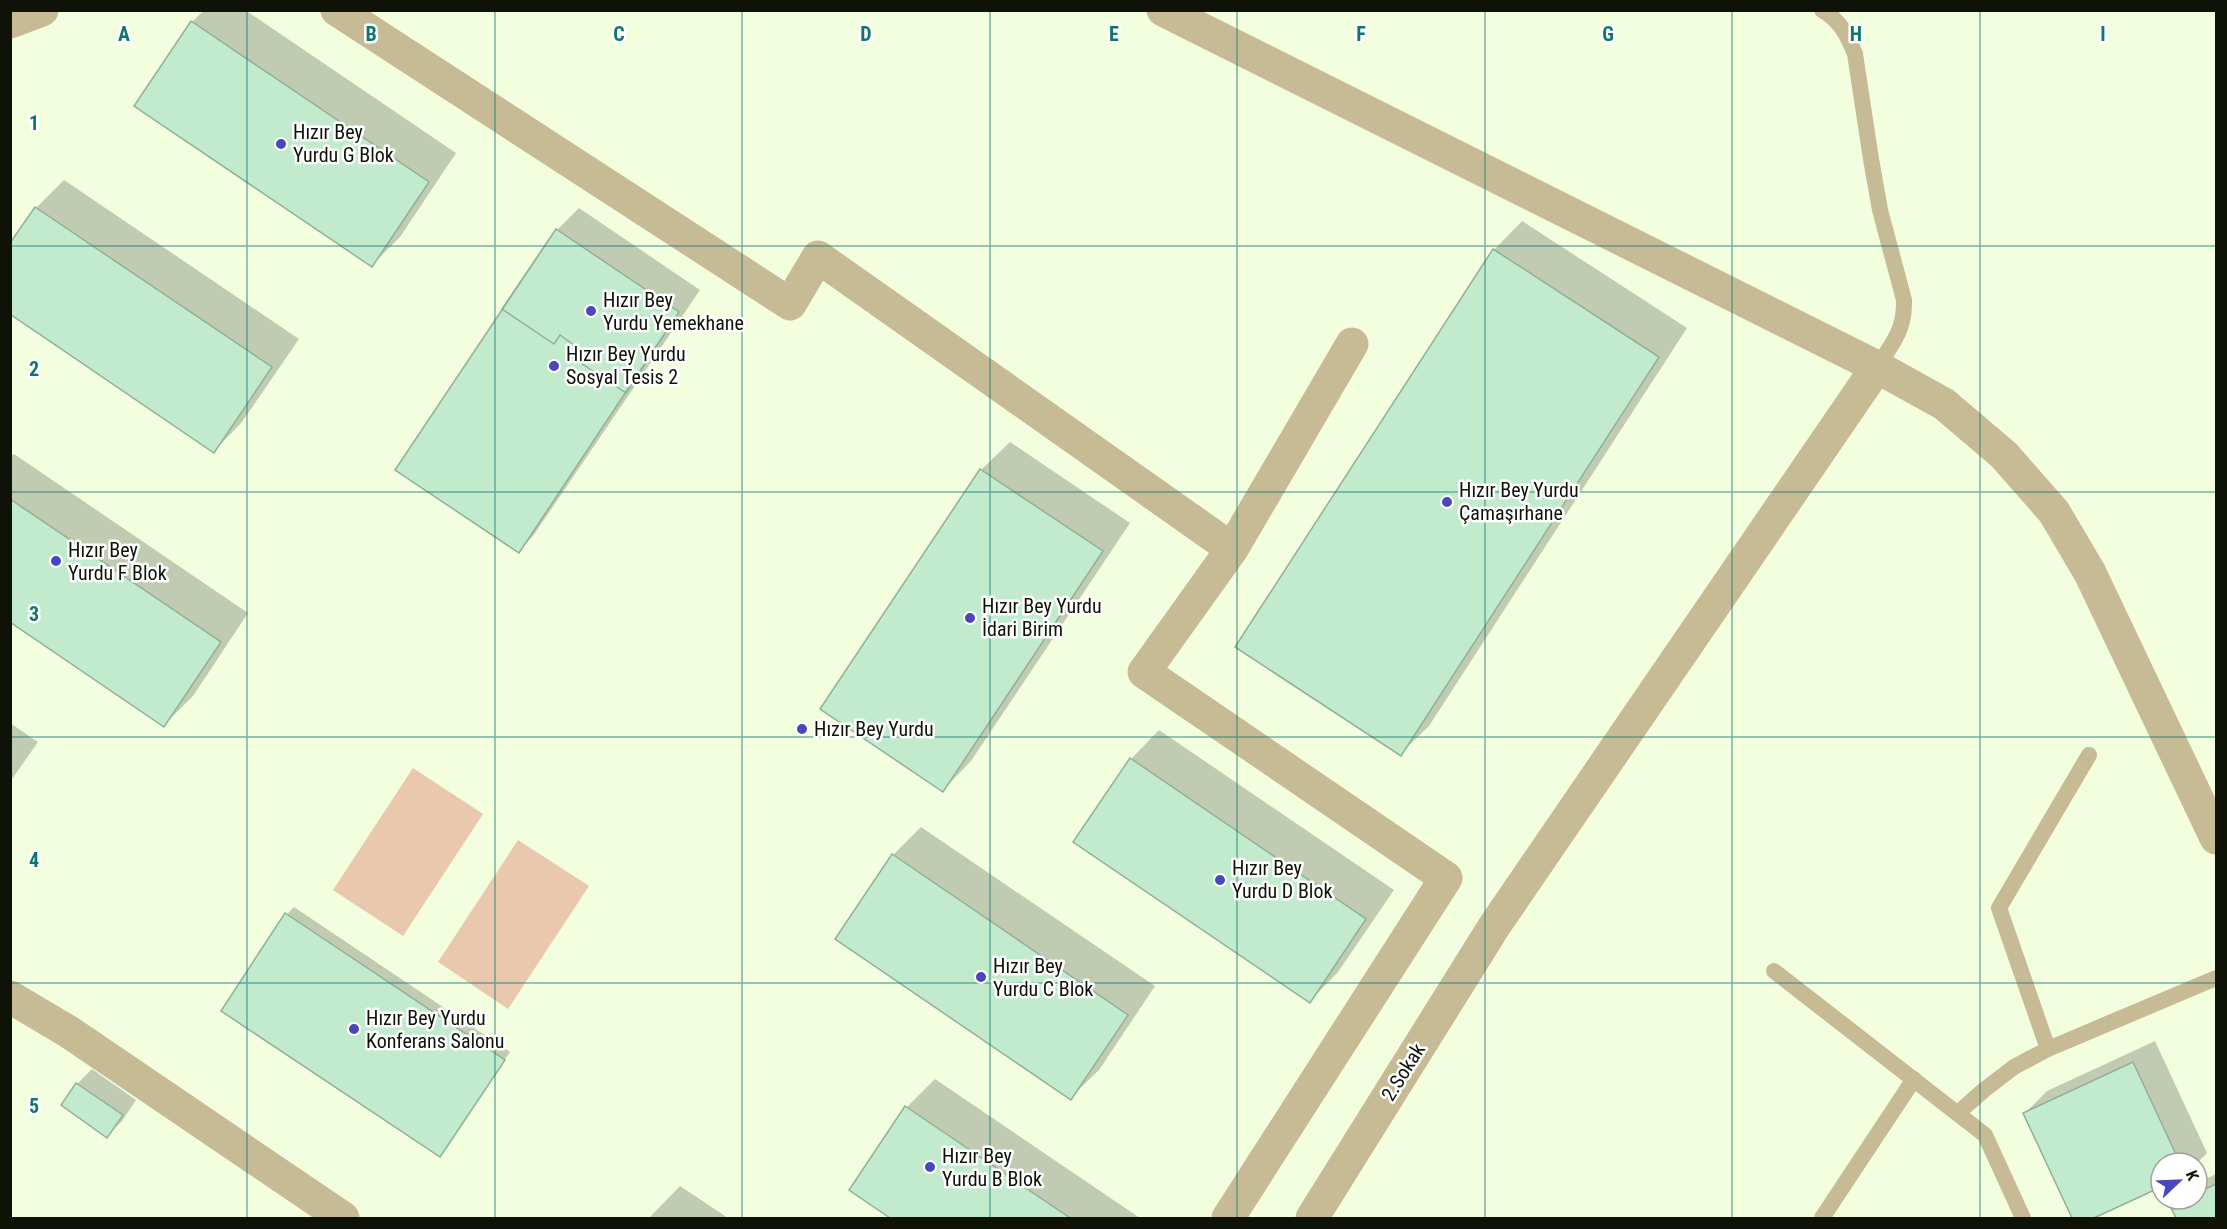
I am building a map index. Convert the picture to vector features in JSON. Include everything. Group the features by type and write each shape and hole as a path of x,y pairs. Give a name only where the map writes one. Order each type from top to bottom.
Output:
{"street":[{"path":"10,22 42,10"},
{"path":"337,10 790,304 818,257 1232,549"},
{"path":"1163,10 1877,367 1944,404 2004,455 2054,512 2090,573 2217,838"},
{"path":"1228,1218 1446,878 1144,672 1232,549 1352,344"},
{"name":"2.Sokak","path":"1312,1218 1495,925 1877,367"},
{"path":"10,997 69,1032 343,1218"}],"lane":[{"path":"1822,10 1840,24 1855,54 1878,200 1904,300 1904,313 1899,334 1877,367"},
{"path":"2048,1049 1999,908 2089,755"},
{"path":"1774,971 1985,1135 2023,1218"},
{"path":"1958,1113 2014,1067 2048,1049 2217,978"},
{"path":"1822,1218 1914,1079"}],"shaded area":[{"path":"413,768 483,814 403,936 333,890"},
{"path":"518,840 589,886 508,1009 438,962"}],"building":[{"name":"Hızır Bey Yurdu G Blok","path":"191,21 429,182 372,267 134,106"},
{"path":"35,207 272,367 214,453 10,314 10,243"},
{"name":"Hızır Bey Yurdu Sosyal Tesis 2","path":"556,229 679,312 519,553 395,470"},
{"name":"Hızır Bey Yurdu Yemekhane","path":"556,229 679,312 626,393 569,355 575,346 560,335 554,344 502,309"},
{"name":"Hızır Bey Yurdu Çamaşırhane","path":"1493,249 1659,357 1401,756 1235,647"},
{"name":"Hızır Bey Yurdu İdari Birim","path":"980,469 1103,551 943,792 820,709"},
{"name":"Hızır Bey Yurdu F Blok","path":"10,499 221,642 164,727 10,622"},
{"name":"Hızır Bey Yurdu D Blok","path":"1130,758 1366,919 1310,1003 1073,842"},
{"name":"Hızır Bey Yurdu C Blok","path":"892,854 1128,1015 1071,1100 835,939"},
{"name":"Hızır Bey Yurdu Konferans Salonu","path":"285,913 505,1060 440,1157 221,1011"},
{"path":"2133,1062 2174,1151 2149,1151 2149,1193 2094,1218 2072,1218 2023,1113"},
{"path":"76,1083 123,1115 107,1138 61,1105"},
{"name":"Hızır Bey Yurdu B Blok","path":"905,1106 1070,1218 890,1218 849,1190"},
{"path":"2216,1184 2216,1218 2176,1218 2172,1211 2209,1211 2209,1187"}],"place":[{"name":"Hızır Bey Yurdu G Blok","path":"281,144"},
{"name":"Hızır Bey Yurdu Yemekhane","path":"591,311"},
{"name":"Hızır Bey Yurdu Sosyal Tesis 2","path":"554,366"},
{"name":"Hızır Bey Yurdu Çamaşırhane","path":"1447,502"},
{"name":"Hızır Bey Yurdu F Blok","path":"56,561"},
{"name":"Hızır Bey Yurdu İdari Birim","path":"970,618"},
{"name":"Hızır Bey Yurdu","path":"802,729"},
{"name":"Hızır Bey Yurdu D Blok","path":"1220,880"},
{"name":"Hızır Bey Yurdu C Blok","path":"981,977"},
{"name":"Hızır Bey Yurdu Konferans Salonu","path":"354,1029"},
{"name":"Hızır Bey Yurdu B Blok","path":"930,1167"}]}
